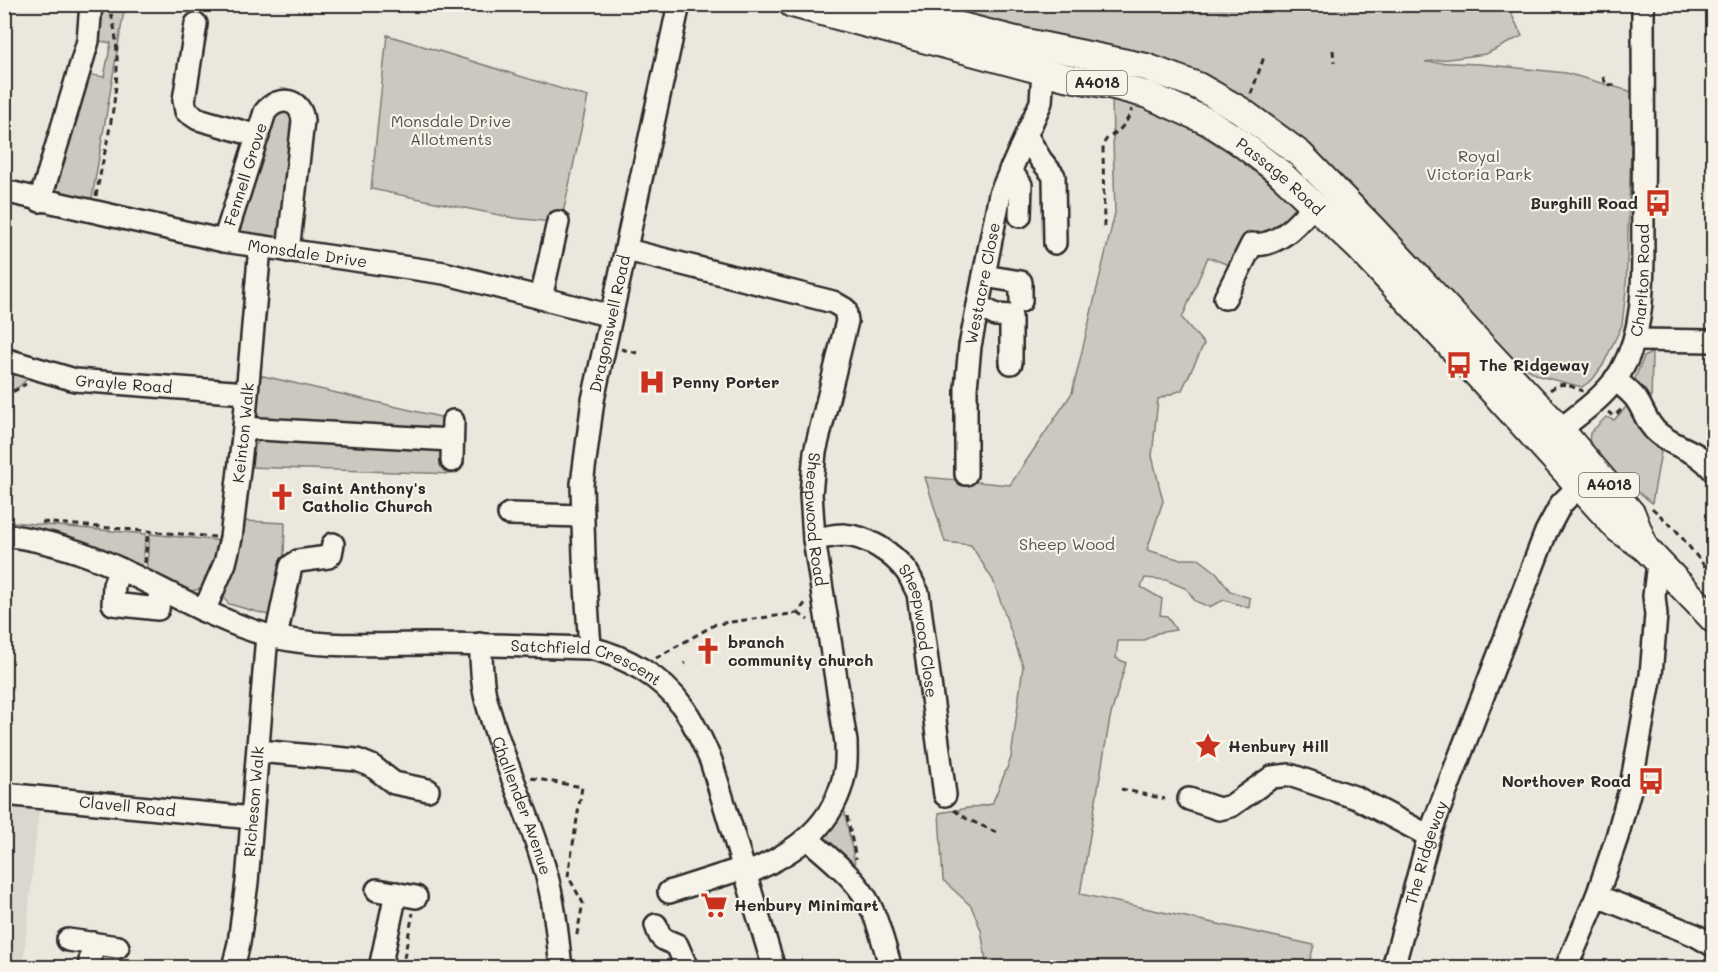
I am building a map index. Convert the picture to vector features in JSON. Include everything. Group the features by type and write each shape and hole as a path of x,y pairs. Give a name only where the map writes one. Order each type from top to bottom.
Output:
{"main road":[{"name":"Passage Road","path":"792,4 1054,74 1148,95 1209,122 1279,172 1551,438"},
{"name":"Passage Road","path":"875,4 1016,40 1146,67 1198,86 1240,110 1300,154 1372,228 1587,478 1618,529 1651,555 1713,621"}],"street":[{"path":"40,201 88,41 92,4"},
{"name":"Dragonswell Road","path":"590,648 582,484 593,400 679,4"},
{"name":"Charlton Road","path":"1551,438 1615,380 1636,340 1641,289 1644,177 1643,4"},
{"path":"196,24 184,100 186,111 198,118 258,136"},
{"name":"Westacre Close","path":"966,474 966,388 970,346 1000,194 1054,74"},
{"name":"Fennell Grove","path":"224,241 265,112 278,101 286,101 293,103 302,113 303,121 288,251"},
{"path":"1026,135 1054,176 1055,243"},
{"path":"1010,170 1021,185 1020,216"},
{"name":"Monsdale Drive","path":"4,191 224,241 444,273 611,316"},
{"path":"1225,298 1252,244 1266,244 1285,234 1314,205"},
{"path":"541,298 558,222"},
{"name":"Keinton Walk","path":"204,611 225,563 231,538 244,428 260,247"},
{"name":"Sheepwood Road","path":"627,250 833,302 845,309 847,321 815,452 811,495 814,539 846,742 846,769 841,787 831,808 808,838 777,860 669,892"},
{"path":"984,276 1021,282 1021,301"},
{"path":"978,306 996,315 1011,316 1011,363"},
{"path":"1636,340 1713,341"},
{"name":"Grayle Road","path":"4,359 75,380 246,393"},
{"path":"1615,380 1636,399 1649,423 1659,434 1691,450 1706,461 1713,471"},
{"path":"244,428 452,430 452,461"},
{"name":"The Ridgeway","path":"1393,968 1429,836 1546,532 1561,504 1587,478"},
{"path":"509,513 583,516"},
{"name":"Satchfield Crescent","path":"4,535 30,538 89,556 204,611 272,636 318,644 480,644 590,648 612,655 639,668 662,683 683,706 698,731 711,761 774,968"},
{"name":"Sheepwood Close","path":"814,539 842,535 861,539 878,547 892,556 907,572 918,593 945,795"},
{"name":"Richeson Walk","path":"233,968 239,943 272,636 291,566 298,561 328,557 333,544"},
{"path":"1566,968 1597,896 1631,786 1651,675 1656,615 1651,555"},
{"path":"120,569 114,585 113,604 158,609 152,585"},
{"path":"1656,615 1668,597 1680,586"},
{"name":"Challender Avenue","path":"480,644 485,696 495,731 544,864 552,899 561,962"},
{"path":"258,751 357,760 372,766 394,783 428,790"},
{"path":"1200,808 1220,809 1231,806 1272,777 1290,775 1357,798 1429,836"},
{"name":"Clavell Road","path":"4,794 252,819"},
{"path":"808,838 863,893 872,910 891,968"},
{"path":"380,968 396,894"},
{"path":"1597,896 1695,935 1713,946"},
{"path":"656,925 659,937 677,945 687,968"},
{"path":"68,940 118,947"},
{"path":"89,968 93,943"}],"path":[{"path":"93,212 118,77 115,28 108,4"},
{"path":"1333,50 1334,63"},
{"path":"1253,92 1264,57"},
{"path":"1604,77 1606,84 1613,85 1617,80"},
{"path":"1104,227 1103,145 1106,138 1115,134 1128,121 1135,101"},
{"path":"4,397 26,385 33,368"},
{"path":"1550,391 1561,384 1586,392"},
{"path":"1644,502 1676,531 1713,578"},
{"path":"40,522 231,538"},
{"path":"148,532 152,585"},
{"path":"639,668 716,624 798,613"},
{"path":"513,775 582,787 568,876 583,903 573,953 561,962"},
{"path":"841,787 857,861"},
{"path":"1121,789 1165,799"},
{"path":"945,795 948,805 954,811 985,829 1000,834"},
{"path":"396,894 402,968"}],"shaded area":[{"path":"4,803 39,809 23,967 5,967"}],"green space":[{"path":"98,5 125,5 91,204 57,194 56,185 61,155 85,74 104,77 111,43 93,40"},
{"name":"Royal Victoria Park","path":"921,5 1507,5 1522,36 1486,54 1425,62 1480,64 1566,73 1633,92 1626,290 1622,325 1603,365 1593,379 1582,387 1539,376 1515,361 1286,129 1176,65 1097,43"},
{"name":"Monsdale Drive Allotments","path":"387,35 588,97 561,223 514,218 371,189"},
{"name":"Sheep Wood","path":"1112,100 1148,106 1187,126 1240,159 1297,206 1245,271 1208,257 1182,318 1204,344 1182,390 1158,399 1152,456 1163,501 1147,550 1178,559 1199,559 1217,573 1230,591 1250,598 1249,608 1224,600 1209,607 1195,601 1187,589 1166,580 1145,578 1141,587 1162,599 1160,615 1167,616 1176,630 1157,633 1143,641 1118,641 1116,658 1126,663 1110,718 1080,894 1314,945 1308,967 987,967 981,930 971,906 943,880 939,813 992,804 1011,758 1023,666 993,580 971,545 945,542 925,477 1010,485 1072,393 1115,213"},
{"path":"289,111 295,116 281,240 237,232 274,113"},
{"path":"1652,352 1651,407 1635,378 1644,357"},
{"path":"5,369 28,378 19,387 5,394"},
{"path":"259,375 449,419 439,433 263,421 255,413"},
{"path":"1627,406 1638,427 1661,452 1652,503 1609,469 1589,443 1590,433 1606,417 1614,420"},
{"path":"262,438 442,448 453,465 453,474 249,467 251,450"},
{"path":"245,521 285,523 282,619 229,604 225,600 223,586"},
{"path":"12,522 146,534 142,569 102,548 69,538 12,527"},
{"path":"150,534 223,541 217,560 203,588 188,592 146,571"},
{"path":"843,804 856,869 823,838"}],"place":[{"name":"Burghill Road","path":"1658,203"},
{"name":"The Ridgeway","path":"1459,365"},
{"name":"Penny Porter","path":"652,382"},
{"name":"Saint Anthony's Catholic Church","path":"282,497"},
{"name":"branch community church","path":"708,651"},
{"name":"Henbury Hill","path":"1208,746"},
{"name":"Northover Road","path":"1651,781"},
{"name":"Henbury Minimart","path":"714,905"}]}
